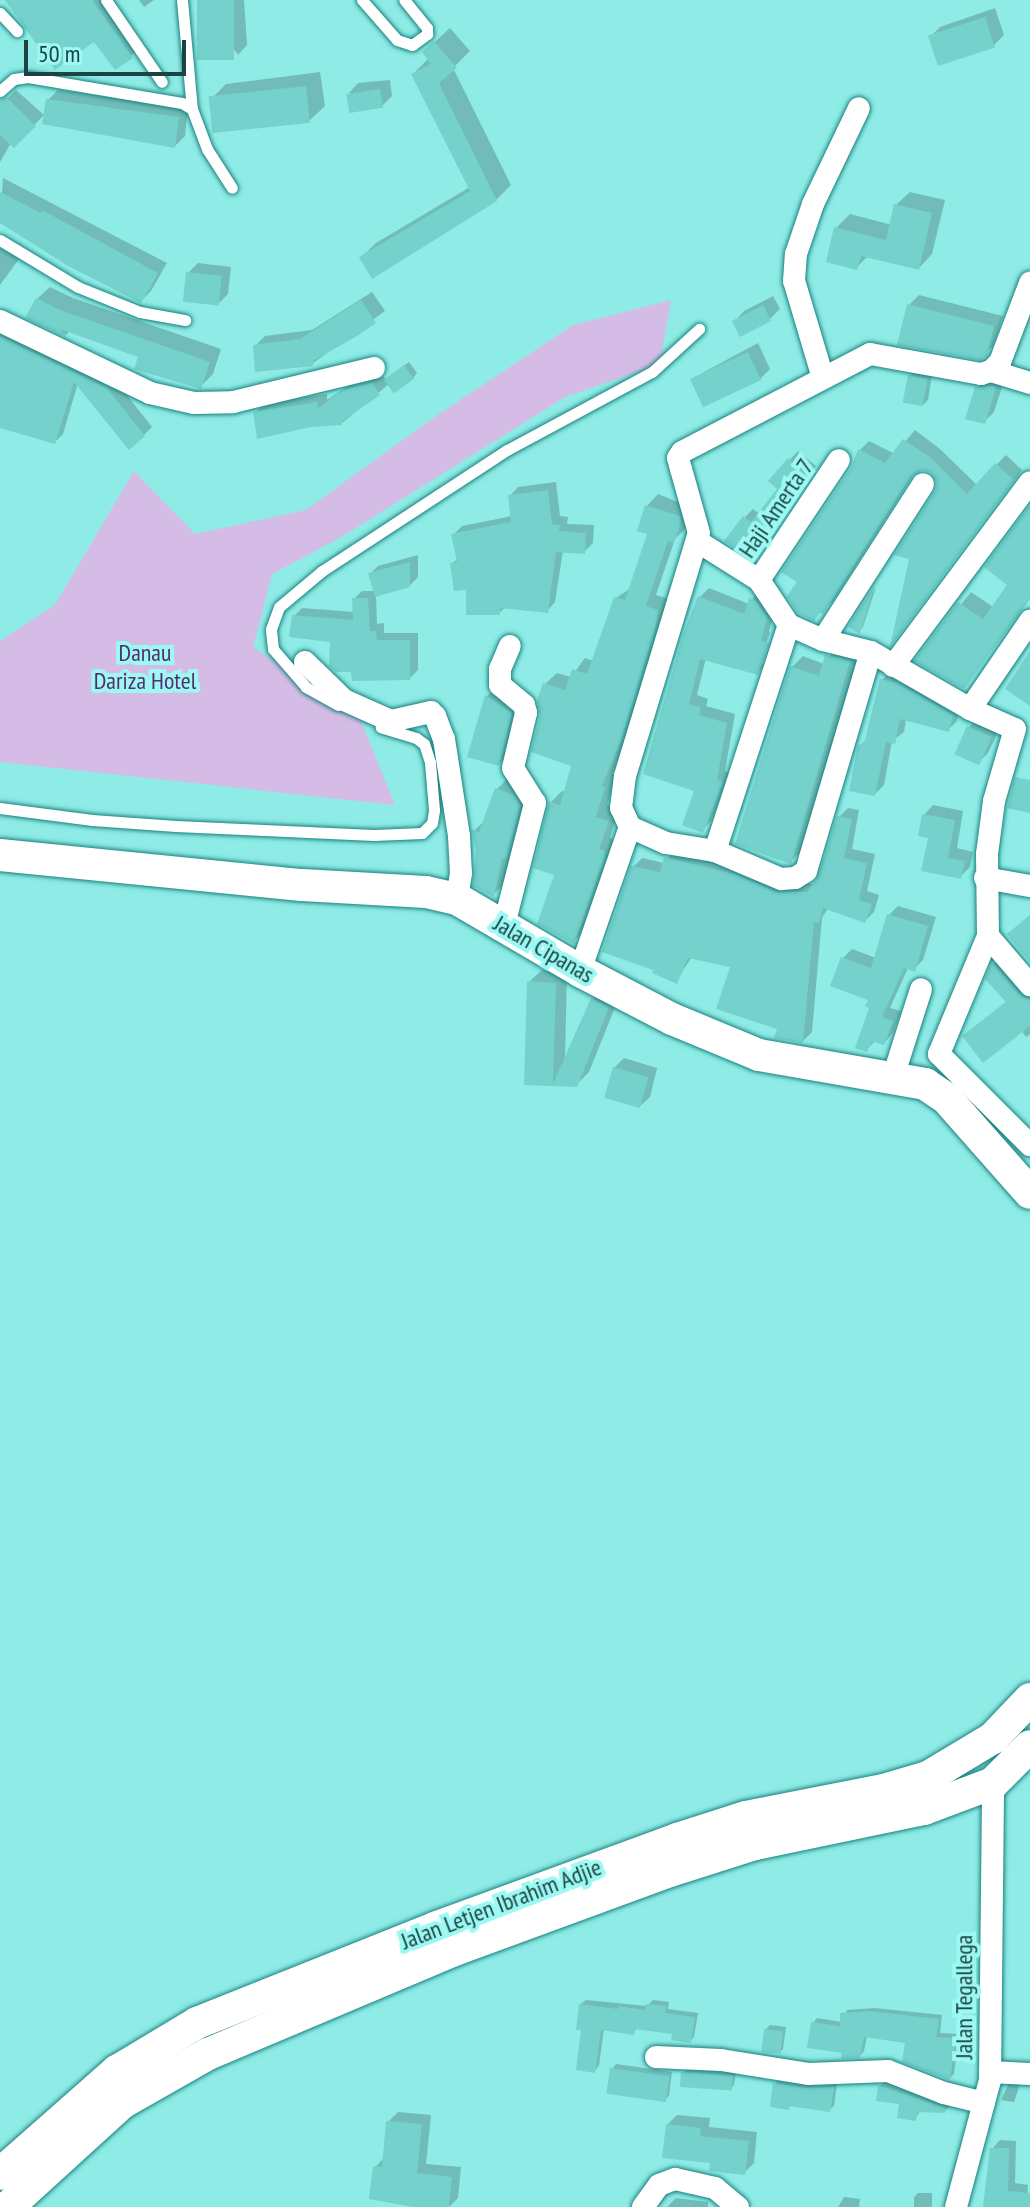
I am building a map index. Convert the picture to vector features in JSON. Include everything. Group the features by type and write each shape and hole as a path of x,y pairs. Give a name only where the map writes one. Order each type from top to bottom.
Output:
{"street":[{"path":"823,378 794,281 796,254 813,204 859,108"},
{"path":"871,652 806,871 795,878 781,879 715,851 666,843 630,827 621,808 625,776 699,533 678,458 682,452 870,354 981,374 991,371 1000,362 1030,283"},
{"path":"0,321 150,393 194,403 233,402 374,368"},
{"path":"991,371 1030,383"},
{"name":"Haji Amerta 7","path":"789,625 759,580 839,460"},
{"path":"893,666 1030,482"},
{"path":"823,640 923,484"},
{"path":"697,541 759,580"},
{"path":"970,709 1030,621"},
{"path":"715,851 789,625 823,640 871,652 970,709 1013,726 1019,761 994,801 985,878 988,936 939,1054 1030,1145"},
{"path":"504,925 535,803 513,768 526,713 524,705 500,685 500,669 510,646"},
{"path":"305,662 344,700 391,721 431,712 435,716 444,739 459,836 461,873 457,899"},
{"path":"580,971 630,827"},
{"name":"Jalan Cipanas","path":"0,855 302,885 426,892 457,899 580,971 672,1019 759,1055 925,1084 947,1099 1030,1193"},
{"path":"985,878 1030,886"},
{"path":"988,936 1030,985"},
{"path":"893,1077 921,989"},
{"name":"Jalan Letjen Ibrahim Adjie","path":"8,2207 122,2103 208,2054 452,1951 670,1871 751,1831 928,1777 993,1738 1030,1699"},
{"name":"Jalan Letjen Ibrahim Adjie","path":"0,2174 117,2071 197,2023 437,1927 677,1839 924,1809 993,1783 1030,1746"},
{"name":"Jalan Tegallega","path":"956,2207 990,2072 993,1783"},
{"path":"656,2057 721,2060 808,2074 888,2071 944,2093 984,2103"},
{"path":"990,2072 1030,2074"},
{"path":"643,2207 659,2185 675,2179 715,2188 738,2207"}],"lane":[{"path":"106,0 162,82"},
{"path":"182,0 192,109 207,149 232,188"},
{"path":"362,0 397,40 412,45 427,34 427,28 404,0"},
{"path":"0,13 17,31"},
{"path":"0,91 14,79 28,77 182,103 192,109"},
{"path":"0,240 78,287 140,312 185,320"},
{"path":"0,808 176,826 374,835 422,833 432,823 434,810 430,762 424,744 416,738 373,724 306,687 273,649 271,629 279,607 322,571 507,450 652,372 699,329"}],"green space":[{"name":"Danau Dariza Hotel","path":"671,300 660,364 565,397 343,536 272,574 253,647 360,718 395,805 0,762 0,641 55,605 134,471 195,534 306,510 433,418 573,325"}],"building":[{"path":"5,0 92,0 133,58 115,70 94,42 55,70"},
{"path":"197,0 234,0 234,60 197,60"},
{"path":"985,17 995,47 938,66 928,36"},
{"path":"434,41 457,68 439,83 497,201 372,279 359,257 470,191 411,74 431,64 422,52"},
{"path":"306,86 310,123 212,133 209,96"},
{"path":"380,89 383,108 349,113 346,94"},
{"path":"6,97 36,126 14,148 0,135 0,99"},
{"path":"46,99 179,117 175,148 42,124"},
{"path":"0,192 41,213 42,210 158,273 141,303 68,266 0,223"},
{"path":"894,204 932,213 919,270 861,256 857,270 826,262 834,227 886,240"},
{"path":"186,272 222,276 219,306 183,302"},
{"path":"36,298 60,310 210,362 201,389 134,369 138,357 60,329 66,337 25,318"},
{"path":"361,300 376,323 313,361 313,366 255,372 253,345 300,339"},
{"path":"907,304 994,326 987,356 980,360 897,345"},
{"path":"763,305 771,321 740,337 732,321"},
{"path":"0,337 107,388 145,436 129,450 74,382 55,444 0,428"},
{"path":"748,352 761,380 703,407 690,379"},
{"path":"404,365 414,379 394,393 384,380"},
{"path":"908,375 928,379 922,406 903,402"},
{"path":"372,383 380,395 342,421 342,425 311,427 257,439 253,412 317,402 318,408 343,390"},
{"path":"975,387 996,387 985,424 965,419"},
{"path":"903,439 931,458 967,494 995,463 1014,480 890,647 909,559 894,555 935,491 937,484 931,473 923,470 911,476 823,614 820,612 814,621 798,613 787,596 797,582 781,572 851,468 858,449 885,463"},
{"path":"788,458 808,476 747,556 724,541 743,516 751,522 777,489 768,481"},
{"path":"548,490 552,524 560,525 559,531 586,533 585,554 556,552 548,613 500,608 500,615 466,615 466,590 454,591 450,563 457,562 451,534 511,522 508,495"},
{"path":"645,505 680,516 681,521 674,543 668,541 646,606 658,610 656,625 621,740 602,786 605,787 596,817 609,821 599,849 605,851 604,859 574,944 537,924 554,875 533,868 549,801 560,805 571,766 531,752 540,716 537,701 543,683 565,690 572,669 587,674 614,597 625,600 647,534 637,531"},
{"path":"1030,505 1030,598 964,689 914,661 958,602 983,619 1007,585 984,567"},
{"path":"410,562 410,587 375,597 368,573"},
{"path":"875,585 860,633 860,634 848,627"},
{"path":"698,596 744,614 749,598 755,600 767,618 761,641 769,643 758,675 700,659 689,704 701,707 699,715 727,723 717,780 723,782 703,833 682,825 694,791 643,774 684,632"},
{"path":"352,598 368,598 370,631 376,631 377,640 410,640 410,680 352,681 351,672 336,672 329,666 330,642 289,637 292,615 353,620"},
{"path":"1030,651 1030,706 1005,689"},
{"path":"825,655 850,661 791,864 735,844 790,666 819,676"},
{"path":"880,679 897,683 953,715 949,732 900,719 895,744 886,742 875,796 849,791 858,745 864,744"},
{"path":"485,695 512,713 499,766 467,757"},
{"path":"967,726 992,737 979,765 954,754"},
{"path":"1015,777 1030,780 1030,813 1007,808"},
{"path":"495,788 513,795 520,805 506,859 502,858 494,897 473,886 476,851 472,830 479,832"},
{"path":"922,814 955,820 948,858 965,861 961,879 921,871 928,838 918,836"},
{"path":"837,816 852,819 844,858 867,863 859,900 872,904 865,923 823,908 819,923 814,922 803,1043 774,1038 777,1029 716,1009 730,967 688,958 677,984 652,973 653,970 602,952 631,866 660,872 664,857 734,874 776,892 807,892 819,875"},
{"path":"887,914 928,926 915,972 904,968 882,1017 893,1021 884,1045 872,1041 867,1052 855,1048 869,1008 865,1006 868,1000 830,986 841,957 871,968"},
{"path":"1030,915 1030,962 1007,934"},
{"path":"992,962 1019,994 1030,999 1030,1026 983,1063 962,1036 1006,1002 985,979"},
{"path":"527,981 556,983 553,1084 591,998 609,1007 577,1087 524,1085"},
{"path":"613,1067 649,1077 640,1108 604,1098"},
{"path":"579,2004 645,2010 646,2004 666,2006 665,2013 695,2017 691,2043 671,2040 672,2034 635,2029 634,2035 601,2030 595,2073 576,2070 581,2030 576,2030"},
{"path":"869,2011 939,2019 936,2037 956,2038 950,2080 902,2062 905,2043 864,2037 860,2058 841,2059 842,2053 807,2048 811,2022 840,2026 840,2013"},
{"path":"764,2029 783,2031 780,2054 762,2052"},
{"path":"610,2068 669,2076 666,2102 606,2094"},
{"path":"681,2072 733,2076 732,2091 680,2087"},
{"path":"773,2083 806,2088 834,2087 830,2112 789,2106 789,2110 770,2107"},
{"path":"878,2085 946,2108 945,2113 917,2112 916,2121 897,2118 899,2104 876,2101"},
{"path":"386,2121 422,2124 417,2173 452,2177 449,2207 413,2207 369,2199 373,2166 382,2167"},
{"path":"666,2124 701,2128 700,2136 749,2141 745,2175 709,2171 710,2163 662,2158"},
{"path":"990,2148 1009,2148 1008,2191 1030,2193 1030,2207 983,2207"}]}
